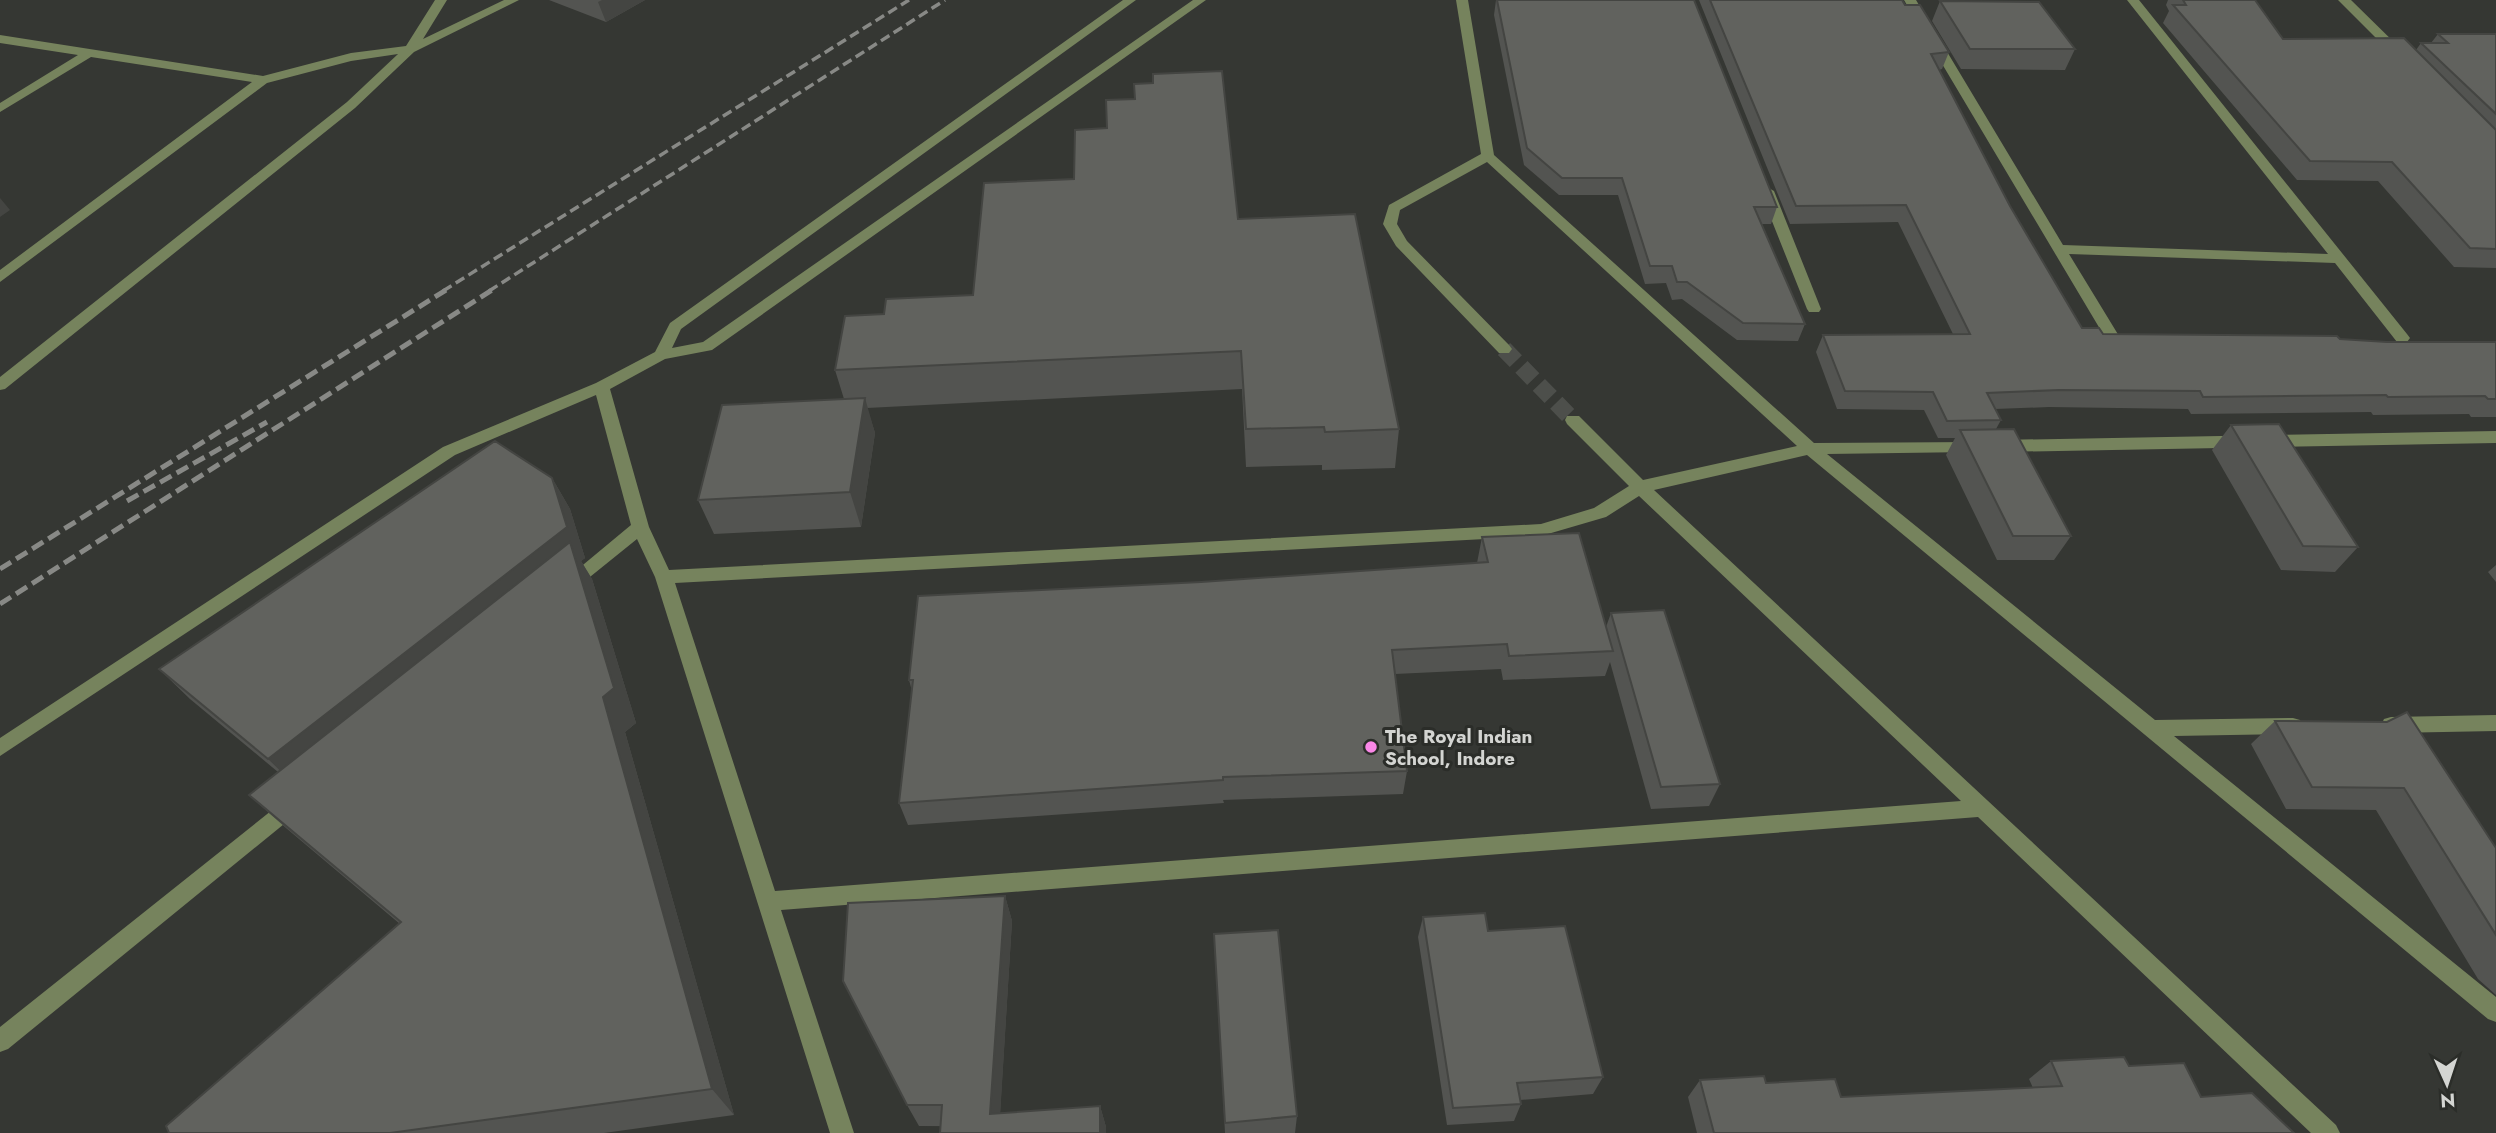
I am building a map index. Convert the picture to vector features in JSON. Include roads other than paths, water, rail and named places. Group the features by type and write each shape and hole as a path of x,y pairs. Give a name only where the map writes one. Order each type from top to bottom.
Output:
{"street":[{"path":"0,385 351,105 410,49 441,0"},
{"path":"0,277 263,80 351,57 410,49 513,0"},
{"path":"661,355 675,326 1130,0"},
{"path":"0,748 449,451 602,387 661,355 707,346 1200,0"},
{"path":"1462,0 1488,156 1810,449 2496,1011"},
{"path":"1910,0 2111,336"},
{"path":"2133,0 2402,338"},
{"path":"2344,0 2412,66"},
{"path":"0,39 263,80"},
{"path":"0,108 89,53"},
{"path":"1488,156 1394,208 1390,224 1401,243 1504,349"},
{"path":"1763,180 1814,309"},
{"path":"2059,249 2336,258"},
{"path":"602,387 640,527 664,577 842,1133"},
{"path":"1573,420 1640,487 1985,808 2328,1133"},
{"path":"664,577 1541,530 1600,513 1640,487 1810,449 2496,437"},
{"path":"553,596 640,527"},
{"path":"2372,725 2496,723"},
{"path":"2152,728 2317,726"},
{"path":"0,1041 303,797"},
{"path":"767,901 1985,808"}],"tunnel":[{"path":"1504,349 1573,420"}],"railway":[{"path":"443,291 909,0"},
{"path":"489,291 945,0"},
{"path":"0,569 446,290"},
{"path":"0,604 492,290"},
{"path":"127,501 267,422"}],"place":[{"name":"The Royal Indian School, Indore","path":"1371,747"}]}
